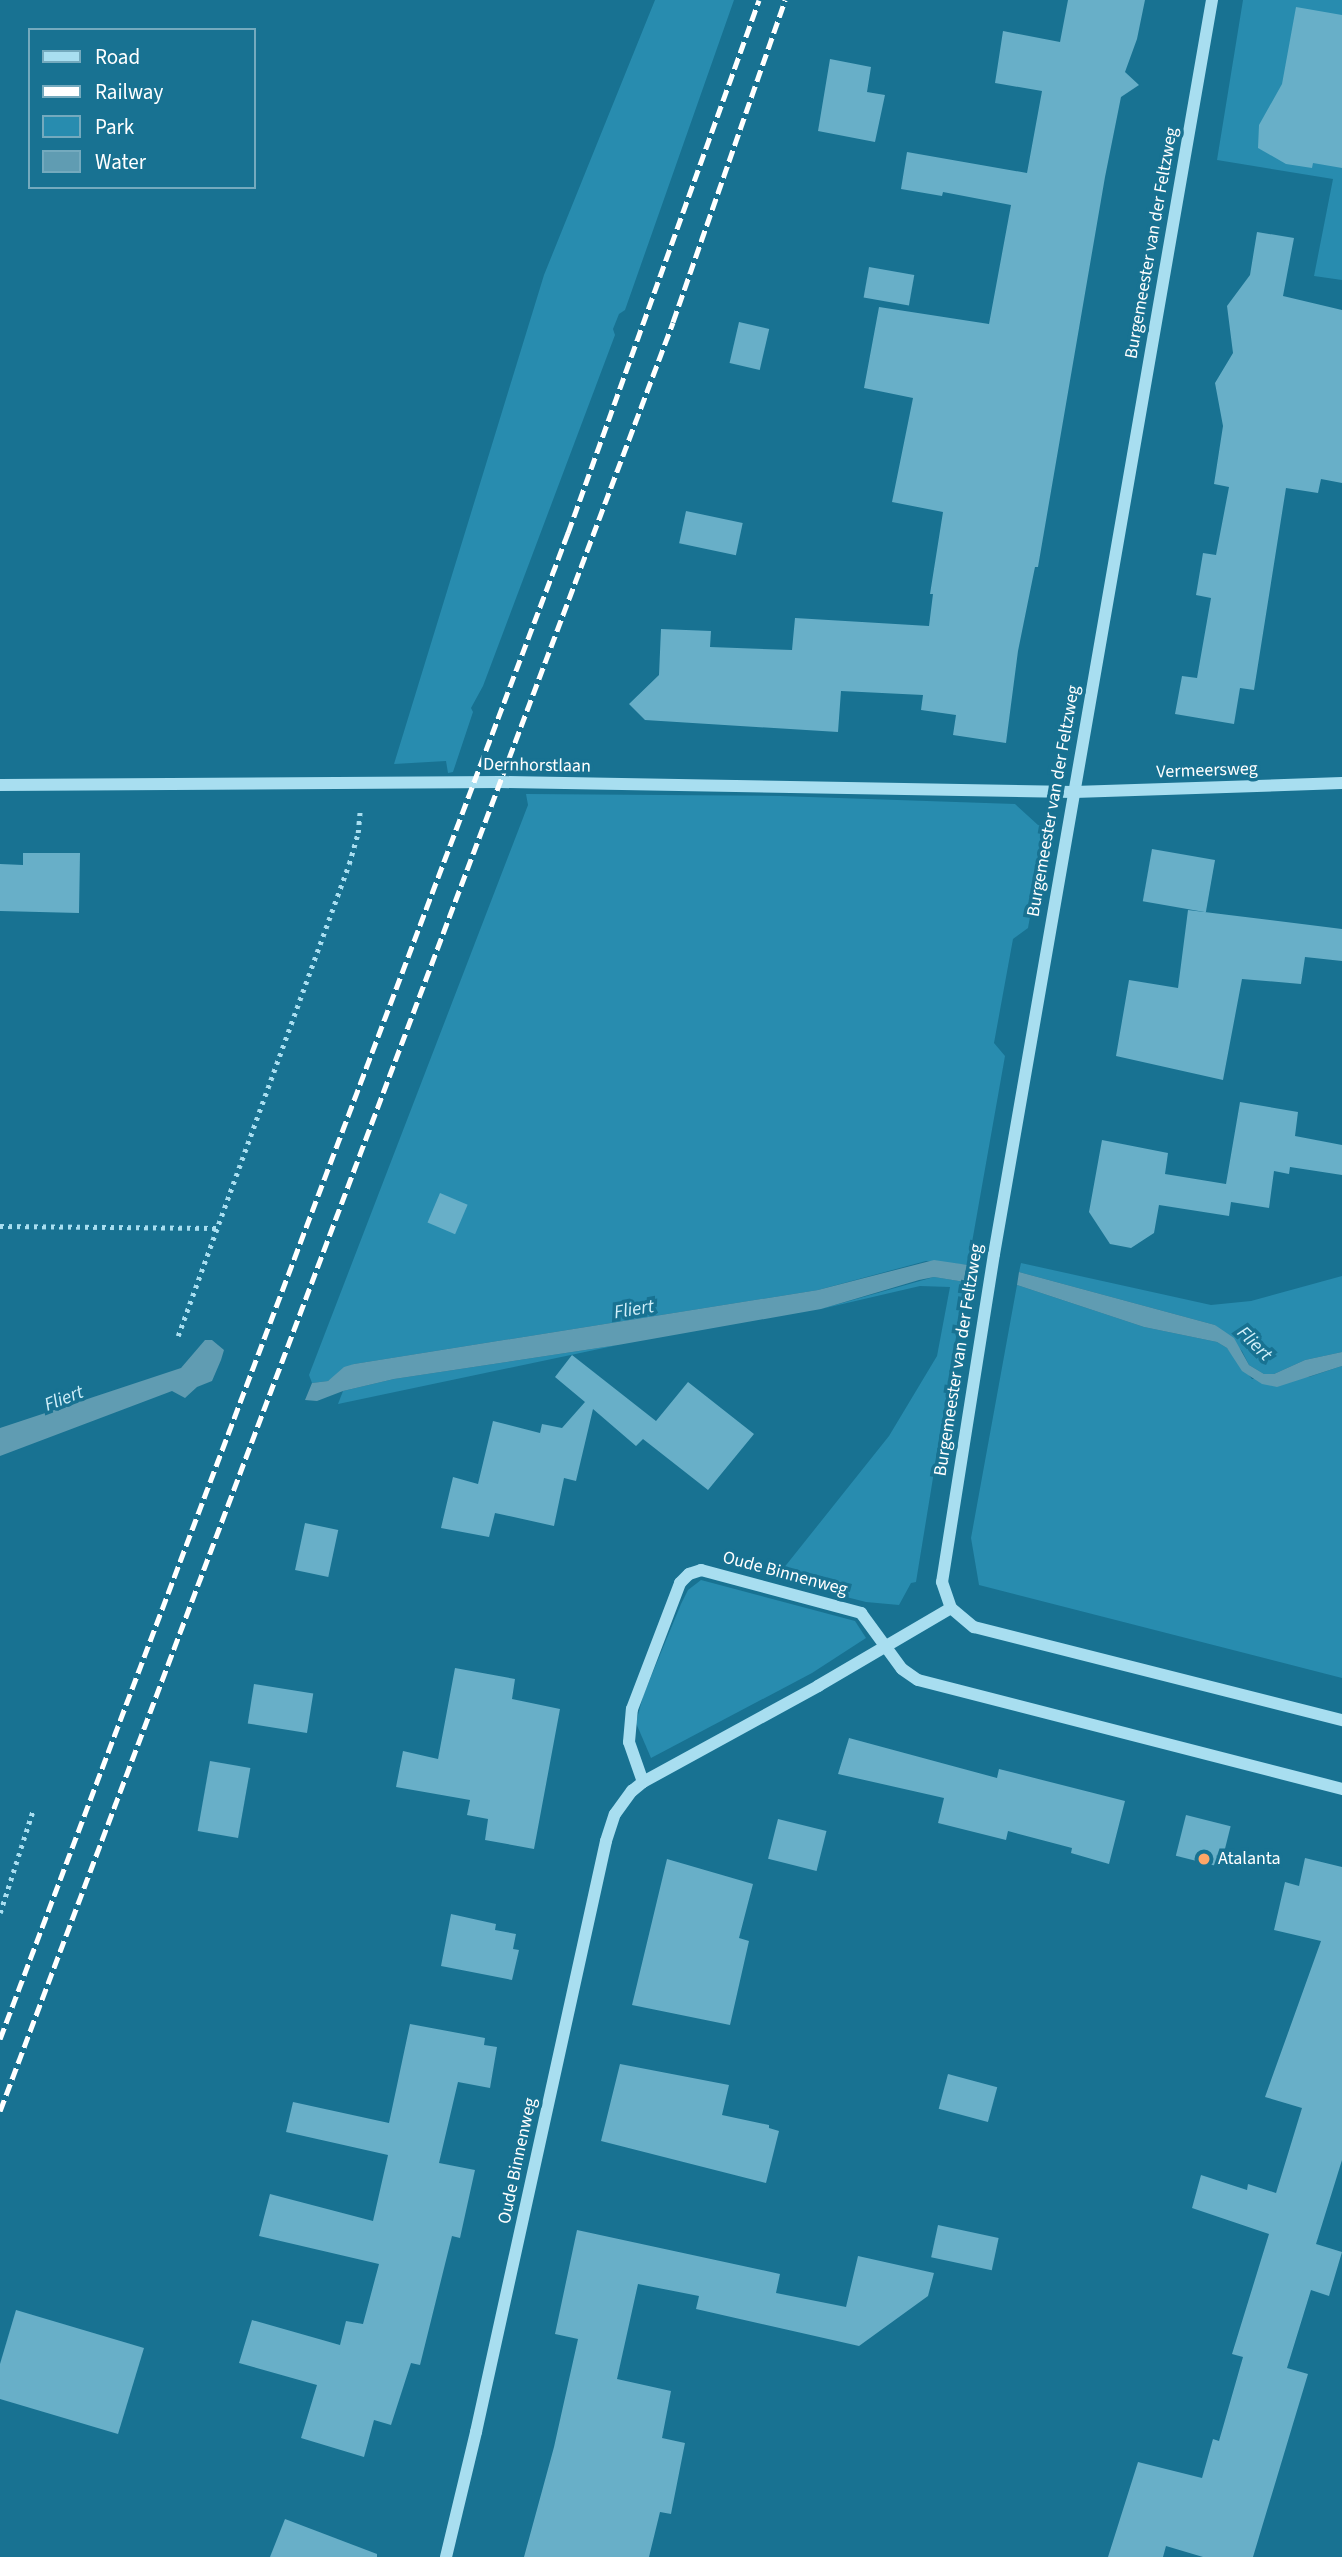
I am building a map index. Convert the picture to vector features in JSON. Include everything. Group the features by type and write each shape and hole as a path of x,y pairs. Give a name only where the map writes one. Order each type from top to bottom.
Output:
{"street":[{"name":"Burgemeester van der Feltzweg","path":"951,1608 945,1595 942,1567 986,1298 1212,0"},
{"name":"Dernhorstlaan","path":"0,785 501,782 1074,792"},
{"name":"Vermeersweg","path":"1074,792 1342,783"},
{"name":"Oude Binnenweg","path":"446,2557 477,2432 606,1841 615,1814 632,1791 643,1782 885,1646 861,1613 707,1571 689,1574 680,1583 632,1709 629,1742 643,1782"},
{"path":"1342,1720 974,1628 951,1608 885,1646 909,1676 927,1683 1342,1789"}],"path":[{"path":"178,1336 349,864 358,833 358,783"},
{"path":"0,1226 216,1228"},
{"path":"0,1913 33,1810"}],"green space":[{"path":"655,0 734,0 625,310 619,314 613,329 615,335 483,686 471,708 473,712 453,772 448,773 446,761 394,764 544,275"},
{"path":"1243,0 1342,0 1342,280 1314,276 1333,179 1217,160"},
{"path":"526,794 780,796 1015,804 1038,825 1046,827 1028,928 1013,939 994,1043 1005,1056 968,1265 926,1261 818,1290 354,1364 328,1381 312,1383 309,1375 528,805"},
{"path":"1021,1263 1211,1305 1251,1301 1342,1276 1342,1352 1305,1360 1274,1374 1264,1374 1249,1365 1242,1351 1215,1325 1019,1272"},
{"path":"934,1277 965,1282 916,1582 911,1583 899,1605 866,1602 775,1579 889,1436 937,1356 950,1287 920,1286 821,1309"},
{"path":"1017,1285 1144,1327 1217,1342 1227,1348 1252,1379 1309,1377 1342,1366 1342,1678 979,1585 971,1538"},
{"path":"618,1345 338,1404 343,1391 394,1379"},
{"path":"701,1580 855,1621 866,1638 812,1673 651,1758 636,1723 643,1696 688,1590"}],"water":[{"path":"934,1260 968,1265 965,1282 934,1277 821,1309 618,1345 394,1379 343,1391 317,1401 305,1400 312,1383 328,1381 344,1367 354,1364 818,1290"},
{"path":"1019,1272 1215,1325 1234,1338 1249,1365 1264,1374 1274,1374 1305,1360 1342,1352 1342,1366 1277,1387 1262,1384 1242,1371 1227,1348 1217,1342 1144,1327 1017,1285"},
{"path":"205,1340 212,1340 224,1350 221,1360 212,1381 197,1387 185,1398 172,1391 0,1456 0,1428 181,1368"}],"building":[{"path":"1068,0 1145,0 1137,39 1125,72 1139,85 1121,97 1038,567 1035,567 1018,651 1006,743 953,735 956,715 921,710 923,695 841,691 838,732 645,720 629,704 659,675 661,629 711,631 710,647 792,650 795,618 929,626 933,594 930,594 943,512 892,502 913,398 864,388 879,307 989,324 1011,205 943,192 942,196 901,189 907,152 1027,173 1042,91 995,83 1003,31 1060,42"},
{"path":"1296,7 1342,15 1342,168 1313,163 1312,168 1286,164 1258,148 1259,125 1282,84"},
{"path":"830,59 871,67 867,92 885,95 875,142 818,131"},
{"path":"1257,232 1294,238 1283,296 1342,310 1342,483 1321,479 1318,493 1286,488 1254,690 1240,688 1234,724 1175,714 1182,676 1197,678 1211,598 1196,595 1203,553 1216,555 1229,487 1214,484 1223,426 1215,383 1233,353 1227,306 1250,275"},
{"path":"869,267 914,275 909,306 864,298"},
{"path":"739,322 769,329 760,370 730,363"},
{"path":"686,511 743,523 736,555 679,543"},
{"path":"1152,849 1215,860 1206,912 1143,901"},
{"path":"23,853 80,853 79,913 0,911 0,864 23,865"},
{"path":"1188,910 1342,929 1342,961 1305,957 1301,984 1242,979 1223,1080 1116,1056 1129,980 1178,988"},
{"path":"1240,1102 1298,1112 1295,1136 1342,1145 1342,1175 1290,1167 1289,1174 1274,1171 1269,1208 1231,1202 1229,1216 1159,1205 1154,1233 1131,1248 1110,1244 1089,1212 1102,1140 1168,1153 1165,1174 1226,1184"},
{"path":"440,1193 468,1205 455,1234 427,1222"},
{"path":"572,1355 656,1421 688,1382 754,1434 708,1490 643,1439 636,1446 593,1409 576,1481 564,1478 554,1526 495,1513 489,1537 441,1528 453,1477 478,1484 493,1421 540,1433 542,1424 562,1428 585,1402 555,1377"},
{"path":"305,1523 338,1530 328,1577 295,1570"},
{"path":"455,1668 515,1679 512,1699 560,1709 534,1849 485,1840 488,1819 467,1815 470,1800 396,1787 403,1751 438,1759"},
{"path":"254,1684 313,1693 307,1733 248,1724"},
{"path":"849,1738 997,1778 999,1769 1125,1801 1109,1864 1071,1853 1072,1848 1008,1831 1006,1840 938,1823 944,1798 838,1774"},
{"path":"210,1761 250,1768 238,1838 198,1831"},
{"name":"Atalanta","path":"1186,1815 1231,1826 1220,1867 1176,1856"},
{"path":"778,1819 827,1831 817,1871 768,1859"},
{"path":"1305,1858 1342,1867 1342,2160 1316,2244 1342,2252 1329,2296 1311,2290 1287,2368 1308,2374 1253,2557 1203,2557 1166,2546 1163,2557 1108,2557 1138,2462 1202,2478 1213,2439 1219,2441 1243,2357 1232,2354 1269,2234 1192,2208 1201,2175 1247,2190 1248,2184 1276,2193 1302,2108 1265,2097 1321,1941 1274,1930 1285,1882 1299,1886"},
{"path":"667,1859 753,1884 739,1938 749,1941 730,2025 632,2005"},
{"path":"451,1914 496,1924 495,1930 516,1934 513,1949 519,1950 512,1980 441,1966"},
{"path":"410,2024 485,2038 484,2045 497,2047 490,2088 458,2082 439,2163 475,2170 460,2238 452,2236 420,2365 411,2363 391,2425 374,2420 364,2457 301,2438 317,2385 239,2363 252,2320 340,2345 346,2321 363,2324 379,2264 259,2236 270,2194 373,2221 388,2155 286,2132 293,2102 389,2123"},
{"path":"620,2064 729,2085 722,2115 769,2125 769,2128 779,2131 766,2183 601,2141"},
{"path":"948,2074 997,2087 988,2122 939,2109"},
{"path":"938,2225 999,2238 992,2270 931,2257"},
{"path":"577,2230 780,2274 776,2293 846,2307 858,2256 934,2273 928,2296 859,2346 696,2309 699,2296 638,2284 617,2379 671,2391 662,2438 685,2443 671,2514 660,2512 649,2557 524,2557 554,2447 578,2339 555,2334"},
{"path":"16,2310 144,2348 118,2434 0,2399 0,2364"},
{"path":"285,2519 377,2554 377,2557 270,2557"}],"railway":[{"path":"0,2039 568,533 759,0"},
{"path":"0,2111 673,322 785,0"}],"place":[{"name":"Atalanta","path":"1204,1859"}],"water label":[{"name":"Fliert","path":"634,1310"},
{"name":"Fliert","path":"1254,1344"},
{"name":"Fliert","path":"64,1399"}]}
